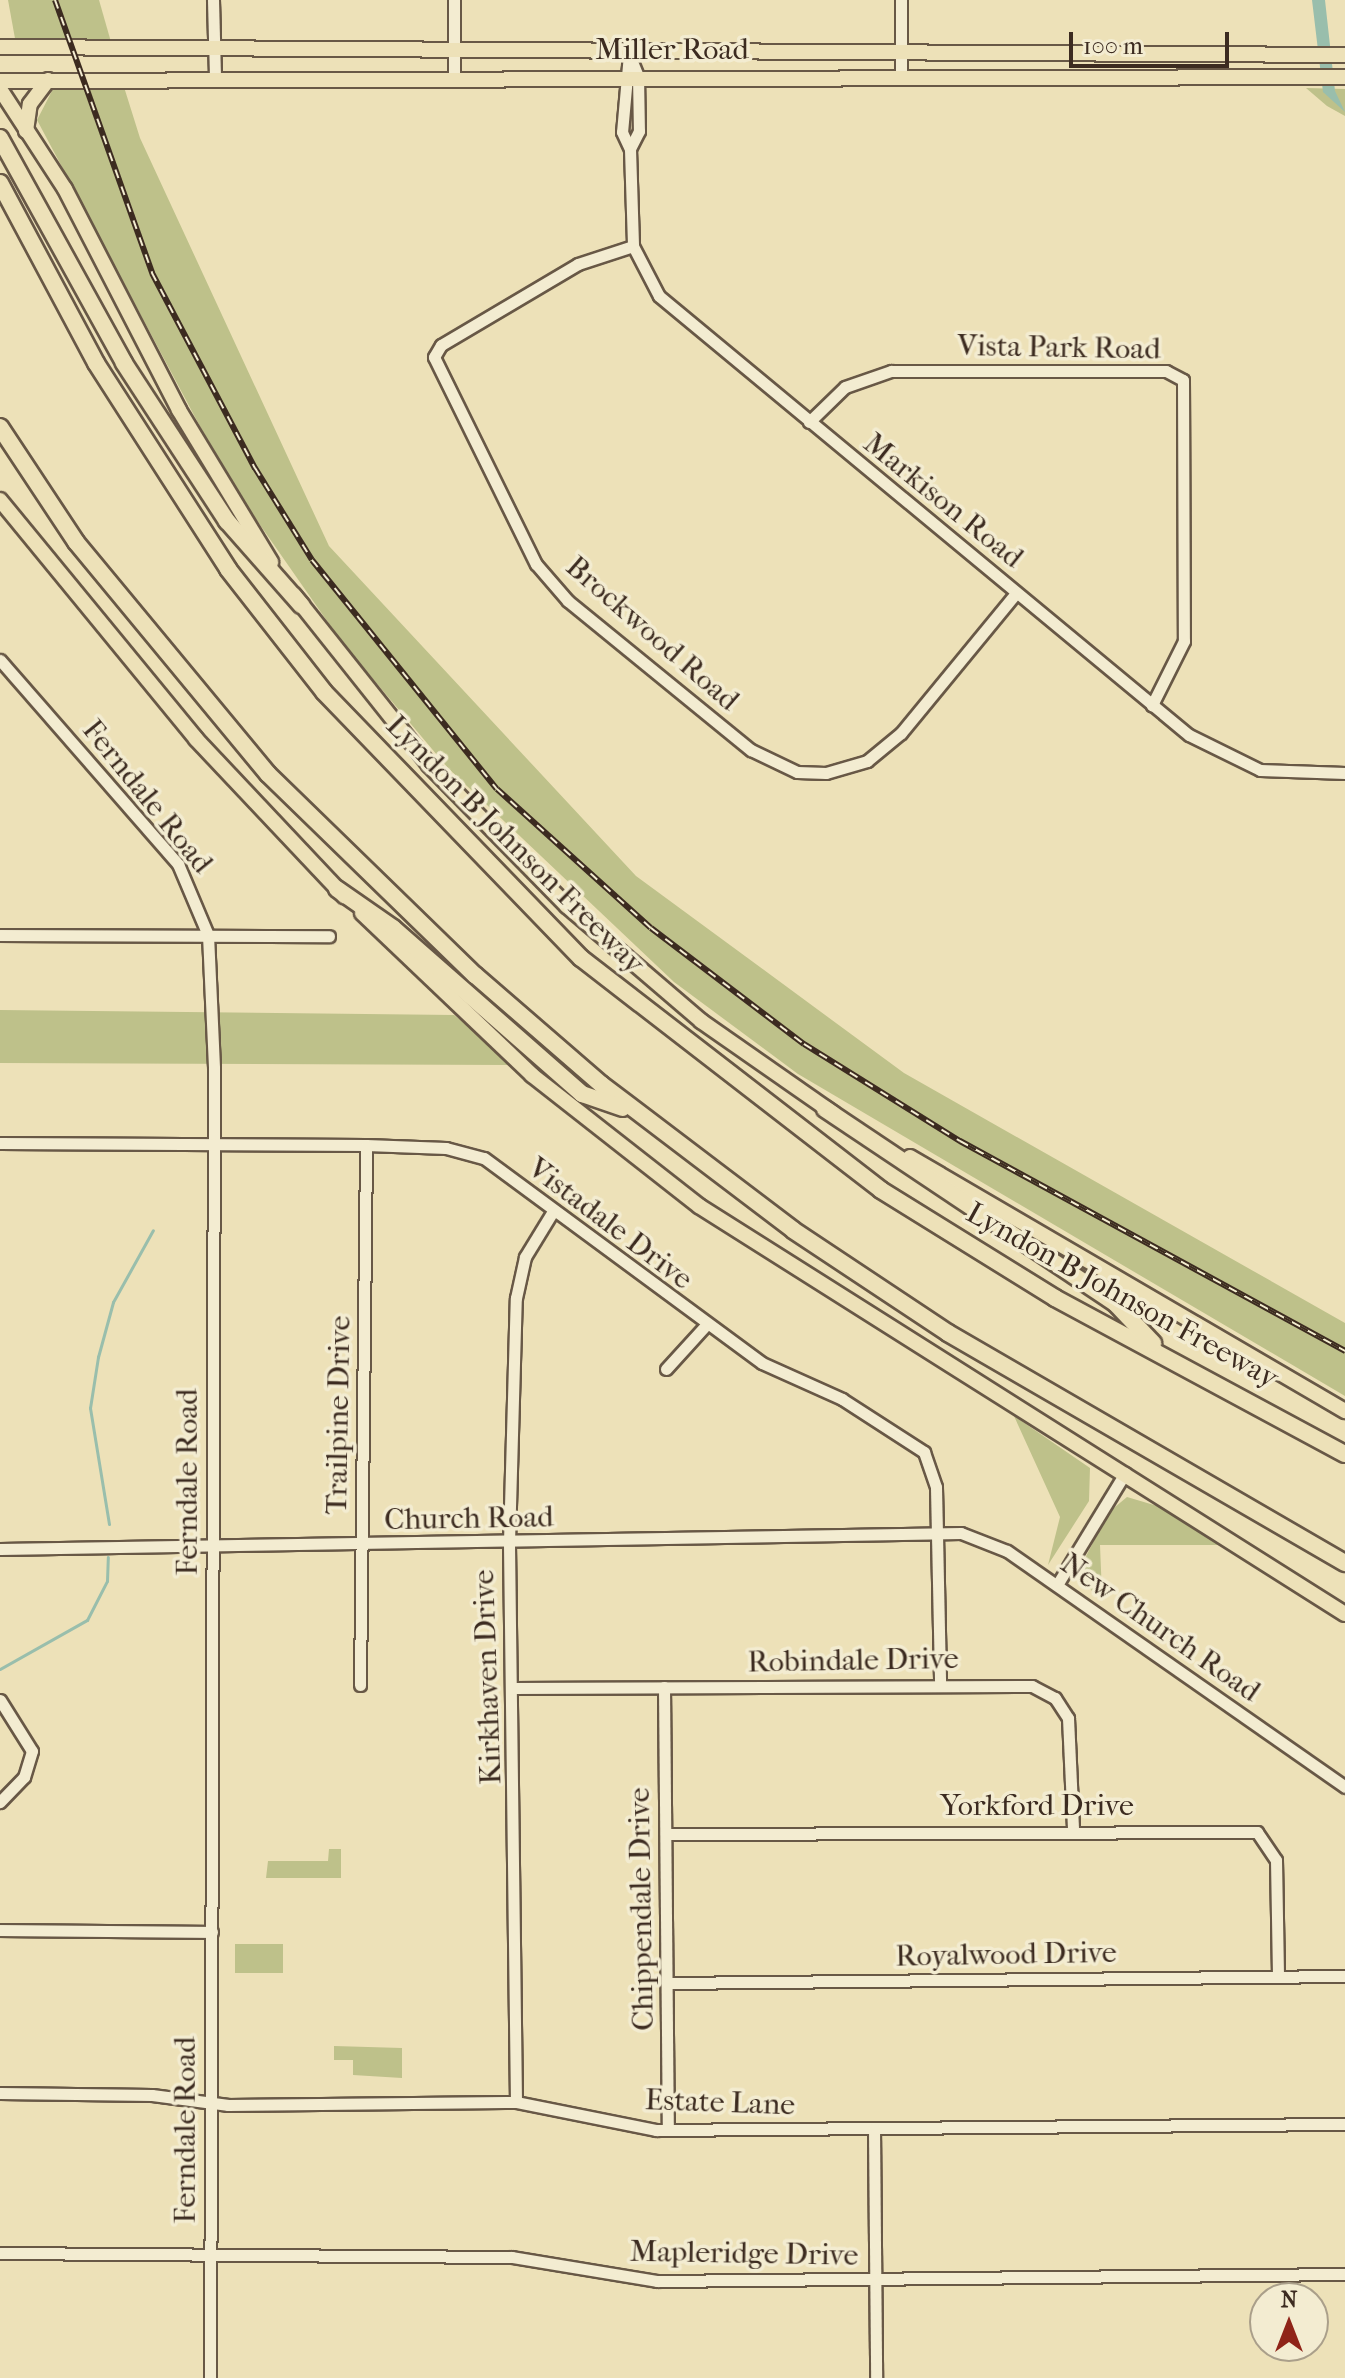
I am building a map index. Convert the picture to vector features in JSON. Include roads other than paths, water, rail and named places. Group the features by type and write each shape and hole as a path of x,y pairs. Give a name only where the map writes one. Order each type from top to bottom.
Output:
{"highway":[{"path":"0,138 132,377 227,521 301,605"},
{"name":"Lyndon B Johnson Freeway","path":"0,183 96,363 228,569 324,692 438,816 581,958 770,1107 956,1237 1345,1454"},
{"path":"0,427 93,565 268,774 475,975 636,1113 948,1333 1345,1563"},
{"path":"337,889 393,928 582,1094 636,1113"},
{"path":"825,1109 1116,1304 1162,1353"}],"main road":[{"name":"Miller Road","path":"0,47 214,53 1345,55"},
{"name":"Miller Road","path":"0,81 454,76 1345,77"},
{"path":"23,125 30,104 48,80"},
{"path":"0,89 65,189 179,410 301,605 429,765 567,906 701,1021 825,1109 1345,1411"},
{"path":"0,113 23,125"},
{"path":"0,500 187,728 337,889 532,1075 699,1206 807,1281 1125,1473 1345,1614"}],"street":[{"path":"213,0 215,77"},
{"path":"454,0 454,76"},
{"path":"901,0 901,76"},
{"name":"Markison Road","path":"629,54 622,76 622,132 630,149 633,246 659,296 1152,705 1233,762 1279,773 1345,773"},
{"name":"Markison Road","path":"629,54 638,76 639,131 630,149"},
{"name":"Brockwood Road","path":"633,246 578,264 441,345 434,357 536,564 568,601 751,750 797,772 826,773 867,761 901,733 1016,593"},
{"name":"Vista Park Road","path":"809,422 845,387 891,371 1166,371 1183,380 1184,641 1152,705"},
{"name":"Ferndale Road","path":"0,660 4,674 178,864 208,935 214,1144 210,2378"},
{"path":"0,935 329,936"},
{"name":"Vistadale Drive","path":"0,1143 366,1145 466,1151 706,1325 774,1369 908,1437 932,1468 938,1532 940,1684"},
{"name":"Trailpine Drive","path":"360,1685 366,1145"},
{"name":"Kirkhaven Drive","path":"516,2102 509,1542 517,1284 552,1213"},
{"path":"666,1369 706,1325"},
{"path":"1057,1585 1125,1473"},
{"name":"Church Road","path":"0,1549 938,1532"},
{"name":"New Church Road","path":"938,1532 994,1544 1345,1787"},
{"name":"Robindale Drive","path":"512,1688 1019,1684 1055,1698 1073,1743 1073,1830"},
{"name":"Chippendale Drive","path":"664,1687 668,2130"},
{"path":"0,1700 32,1751 24,1777 0,1802"},
{"name":"Yorkford Drive","path":"666,1834 1073,1830 1257,1832 1276,1860 1278,1976"},
{"path":"0,1930 212,1932"},
{"name":"Royalwood Drive","path":"668,1983 1345,1976"},
{"name":"Estate Lane","path":"0,2093 209,2102 516,2102 668,2130 1345,2124"},
{"path":"874,2129 876,2378"},
{"name":"Mapleridge Drive","path":"0,2253 209,2260 512,2257 628,2279 1345,2274"}],"waterway":[{"path":"109,1524 90,1408 98,1357 113,1302 153,1230"},
{"path":"0,1669 87,1620 107,1581 108,1557"}],"railway":[{"path":"55,0 152,273 255,468 312,560 497,789 651,928 804,1044 960,1141 1345,1351"}]}
